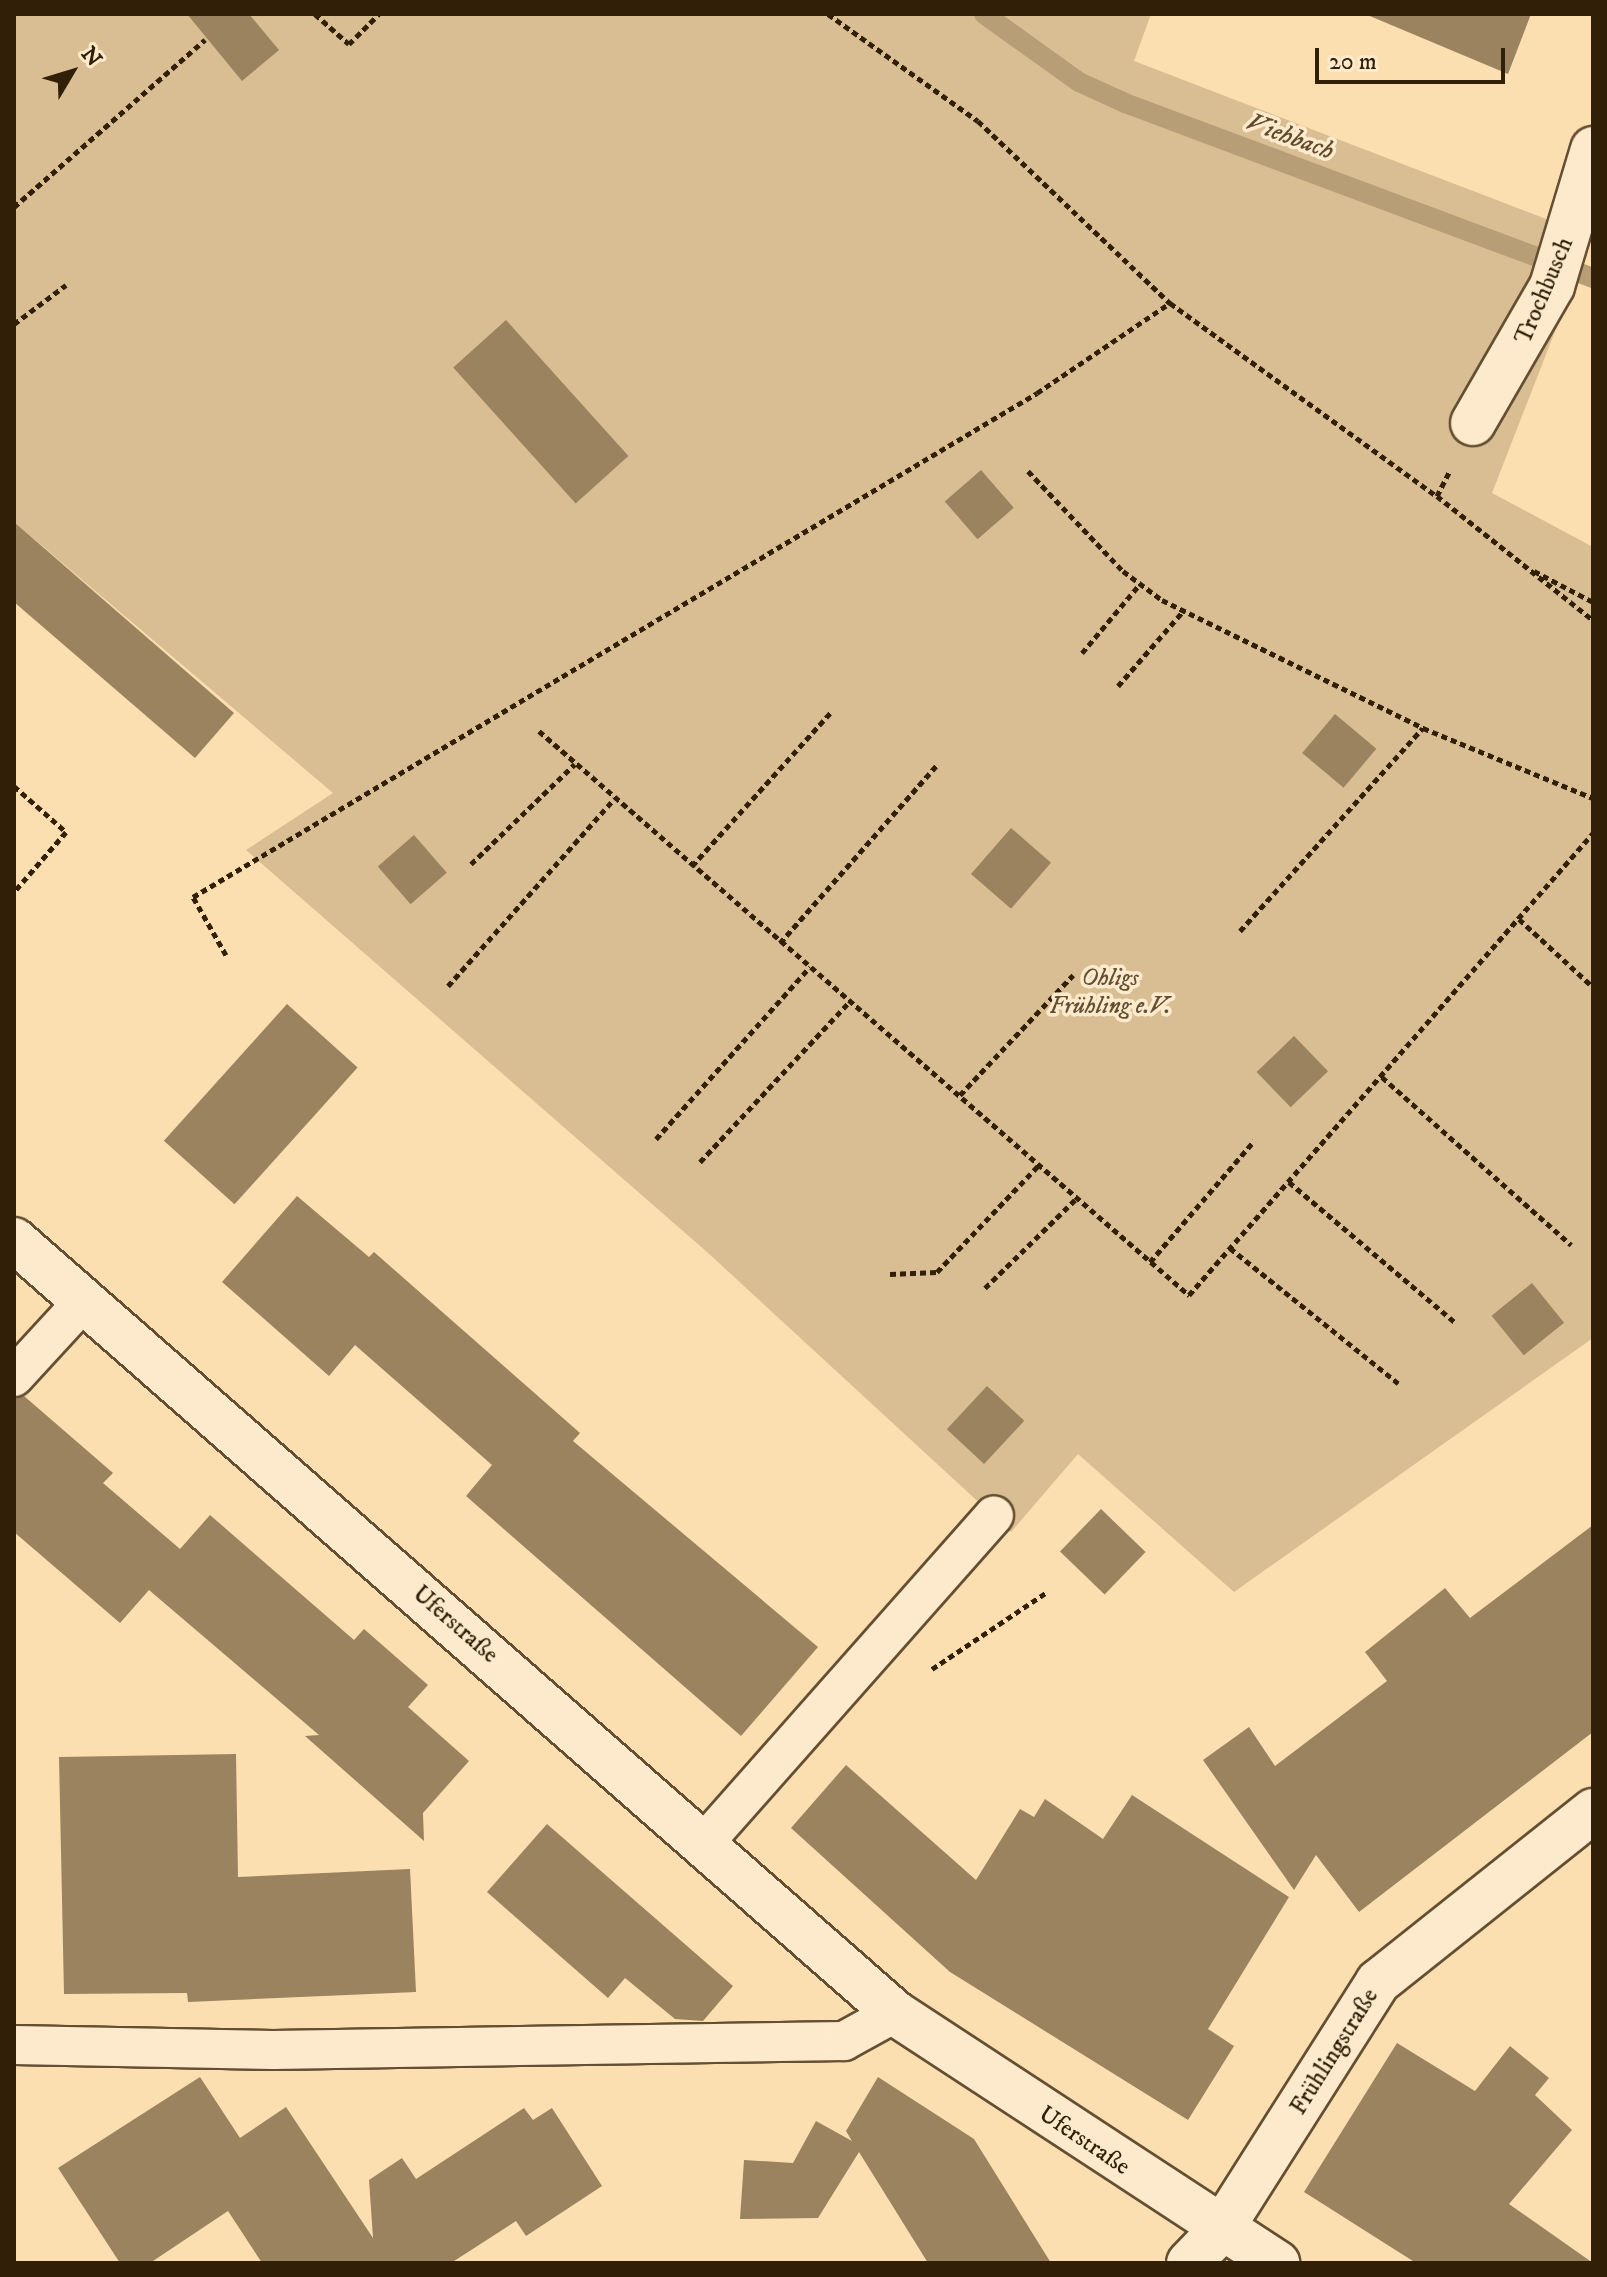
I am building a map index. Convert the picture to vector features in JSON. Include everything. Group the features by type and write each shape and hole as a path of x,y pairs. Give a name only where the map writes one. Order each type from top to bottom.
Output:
{"street":[{"name":"Trochbusch","path":"1473,423 1552,286 1572,229 1593,149"},
{"name":"Uferstraße","path":"14,1240 705,1842 895,2013 1220,2231 1277,2263"},
{"name":"Frühlingstraße","path":"1189,2263 1220,2231 1378,1982 1593,1811"}],"lane":[{"path":"14,1377 83,1302"},
{"path":"705,1842 994,1515"},
{"path":"14,2045 273,2050 844,2041 895,2013"}],"path":[{"path":"315,14 349,44 379,14"},
{"path":"828,14 988,130 1170,303 1593,620"},
{"path":"14,207 205,40"},
{"path":"14,324 66,285"},
{"path":"226,955 193,897 1037,393 1170,303"},
{"path":"1028,471 1140,584 1184,610 1423,728 1593,798"},
{"path":"1519,563 1593,602"},
{"path":"1082,653 1140,584"},
{"path":"1118,686 1184,610"},
{"path":"692,866 831,712"},
{"path":"1240,931 1423,728"},
{"path":"539,731 1189,1295 1593,833"},
{"path":"471,864 575,764"},
{"path":"780,943 938,764"},
{"path":"14,786 66,832 14,892"},
{"path":"448,986 615,798"},
{"path":"1519,919 1593,987"},
{"path":"656,1139 811,967"},
{"path":"960,1095 1073,975"},
{"path":"700,1162 849,1002"},
{"path":"1382,1077 1571,1245"},
{"path":"1150,1262 1254,1141"},
{"path":"890,1274 937,1272 1038,1166"},
{"path":"1289,1182 1456,1323"},
{"path":"985,1288 1076,1199"},
{"path":"1230,1248 1398,1383"}],"green space":[{"name":"Ohligs Frühling e.V.","path":"14,14 1151,14 1134,61 1554,222 1570,293 1492,493 1593,547 1593,1338 1234,1592 1078,1454 1011,1532 707,1252 246,850 333,793 14,522"}],"building":[{"path":"187,14 249,14 279,50 242,81"},
{"path":"1365,14 1531,14 1508,74"},
{"path":"506,320 628,456 576,504 453,368"},
{"path":"981,470 1014,508 978,539 945,501"},
{"path":"14,522 234,713 195,758 14,602"},
{"path":"1335,714 1376,749 1344,788 1302,753"},
{"path":"1011,828 1051,863 1011,909 971,874"},
{"path":"414,835 447,873 411,904 378,866"},
{"path":"287,1004 358,1068 234,1204 164,1141"},
{"path":"1294,1036 1328,1071 1291,1107 1257,1072"},
{"path":"297,1196 369,1257 374,1252 580,1433 573,1441 818,1647 741,1736 466,1496 492,1465 355,1345 329,1376 222,1282"},
{"path":"1532,1283 1564,1323 1524,1355 1492,1316"},
{"path":"987,1386 1024,1421 984,1464 947,1429"},
{"path":"24,1396 113,1473 103,1483 180,1549 210,1515 354,1640 364,1629 428,1685 408,1707 469,1761 423,1813 424,1841 305,1736 319,1735 149,1590 120,1623 14,1532 14,1398"},
{"path":"1101,1509 1146,1552 1105,1595 1060,1551"},
{"path":"1593,1525 1593,1732 1359,1912 1316,1855 1294,1890 1203,1760 1249,1727 1275,1766 1387,1681 1365,1652 1445,1588 1470,1618"},
{"path":"236,1754 238,1877 410,1869 416,1992 188,2002 187,1993 64,1994 59,1757"},
{"path":"846,1765 976,1880 1020,1809 1034,1817 1045,1799 1103,1839 1132,1795 1289,1897 1208,2029 1234,2046 1188,2120 950,1972 791,1828"},
{"path":"547,1824 733,1986 703,2021 675,2019 625,1978 608,1998 487,1892"},
{"path":"1397,2043 1475,2091 1510,2046 1549,2078 1535,2095 1572,2130 1509,2204 1593,2263 1416,2263 1304,2192"},
{"path":"200,2077 240,2138 286,2107 373,2238 369,2180 402,2158 416,2179 524,2108 533,2120 552,2108 602,2186 526,2236 516,2221 451,2263 262,2263 228,2211 150,2263 120,2263 58,2168"},
{"path":"878,2077 974,2139 1051,2263 928,2263 859,2152 818,2218 740,2219 744,2160 793,2163 816,2121 852,2141 846,2131"}],"waterway":[{"name":"Viehbach","path":"984,14 1079,82 1125,103 1593,278"}]}
